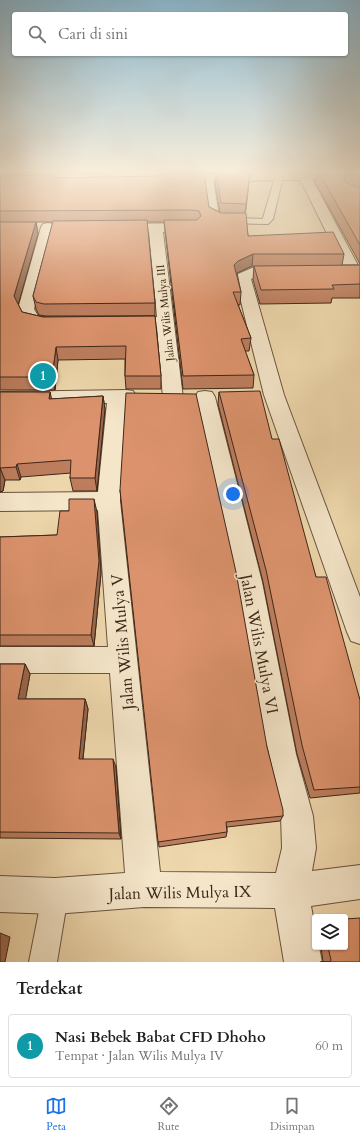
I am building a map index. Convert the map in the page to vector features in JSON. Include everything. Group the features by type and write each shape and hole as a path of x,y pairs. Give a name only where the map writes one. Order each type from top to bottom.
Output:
{"street":[{"path":"326,216 357,272 330,272"},
{"name":"Jalan Wilis Mulya III","path":"156,227 174,398"},
{"path":"107,228 192,227"},
{"path":"49,228 26,309 32,319 46,324 70,323"},
{"path":"299,272 252,273 243,277 267,396 360,632"},
{"path":"110,323 165,322"},
{"path":"0,398 116,396 174,398"},
{"name":"Jalan Wilis Mulya V","path":"116,396 109,500 144,889"},
{"name":"Jalan Wilis Mulya VI","path":"174,398 213,397 281,754 297,816 299,848 290,891"},
{"path":"0,502 109,500"},
{"path":"0,660 124,660"},
{"name":"Jalan Wilis Mulya IX","path":"0,894 55,896 144,889 290,891 360,882"},
{"path":"290,891 302,962"}],"lane":[{"path":"214,216 220,220 264,222 268,219 269,216"},
{"path":"43,962 55,896"}],"building":[{"path":"201,216 246,216 248,236 333,232 344,254 253,254 238,261 234,265 241,292 233,292 251,338 241,339 254,375 183,376 164,220 197,220"},
{"path":"343,216 360,216 360,245"},
{"path":"147,220 155,303 44,304 36,302 33,296 53,221"},
{"path":"0,222 36,222 14,296 22,312 43,317 155,316 161,376 125,376 126,346 56,347 52,377 0,377"},
{"path":"360,265 360,284 332,285 334,289 261,290 254,266"},
{"path":"260,391 272,439 279,439 316,577 326,577 360,700 360,787 314,790 302,745 266,570 219,392"},
{"path":"0,392 50,392 49,399 103,396 95,478 70,478 71,460 17,464 16,467 0,468"},
{"path":"126,393 196,394 236,572 267,747 283,810 283,816 226,822 227,832 158,842 120,490"},
{"path":"69,499 94,499 99,561 91,635 0,635 0,537 57,535 60,511 69,511"},
{"path":"0,664 25,664 18,699 85,699 79,759 113,759 119,833 0,832"},
{"path":"360,918 360,962 330,962 331,960 329,950 348,950 348,919"}],"place":[{"name":"Nasi Bebek Babat CFD Dhoho","path":"43,376"}]}
